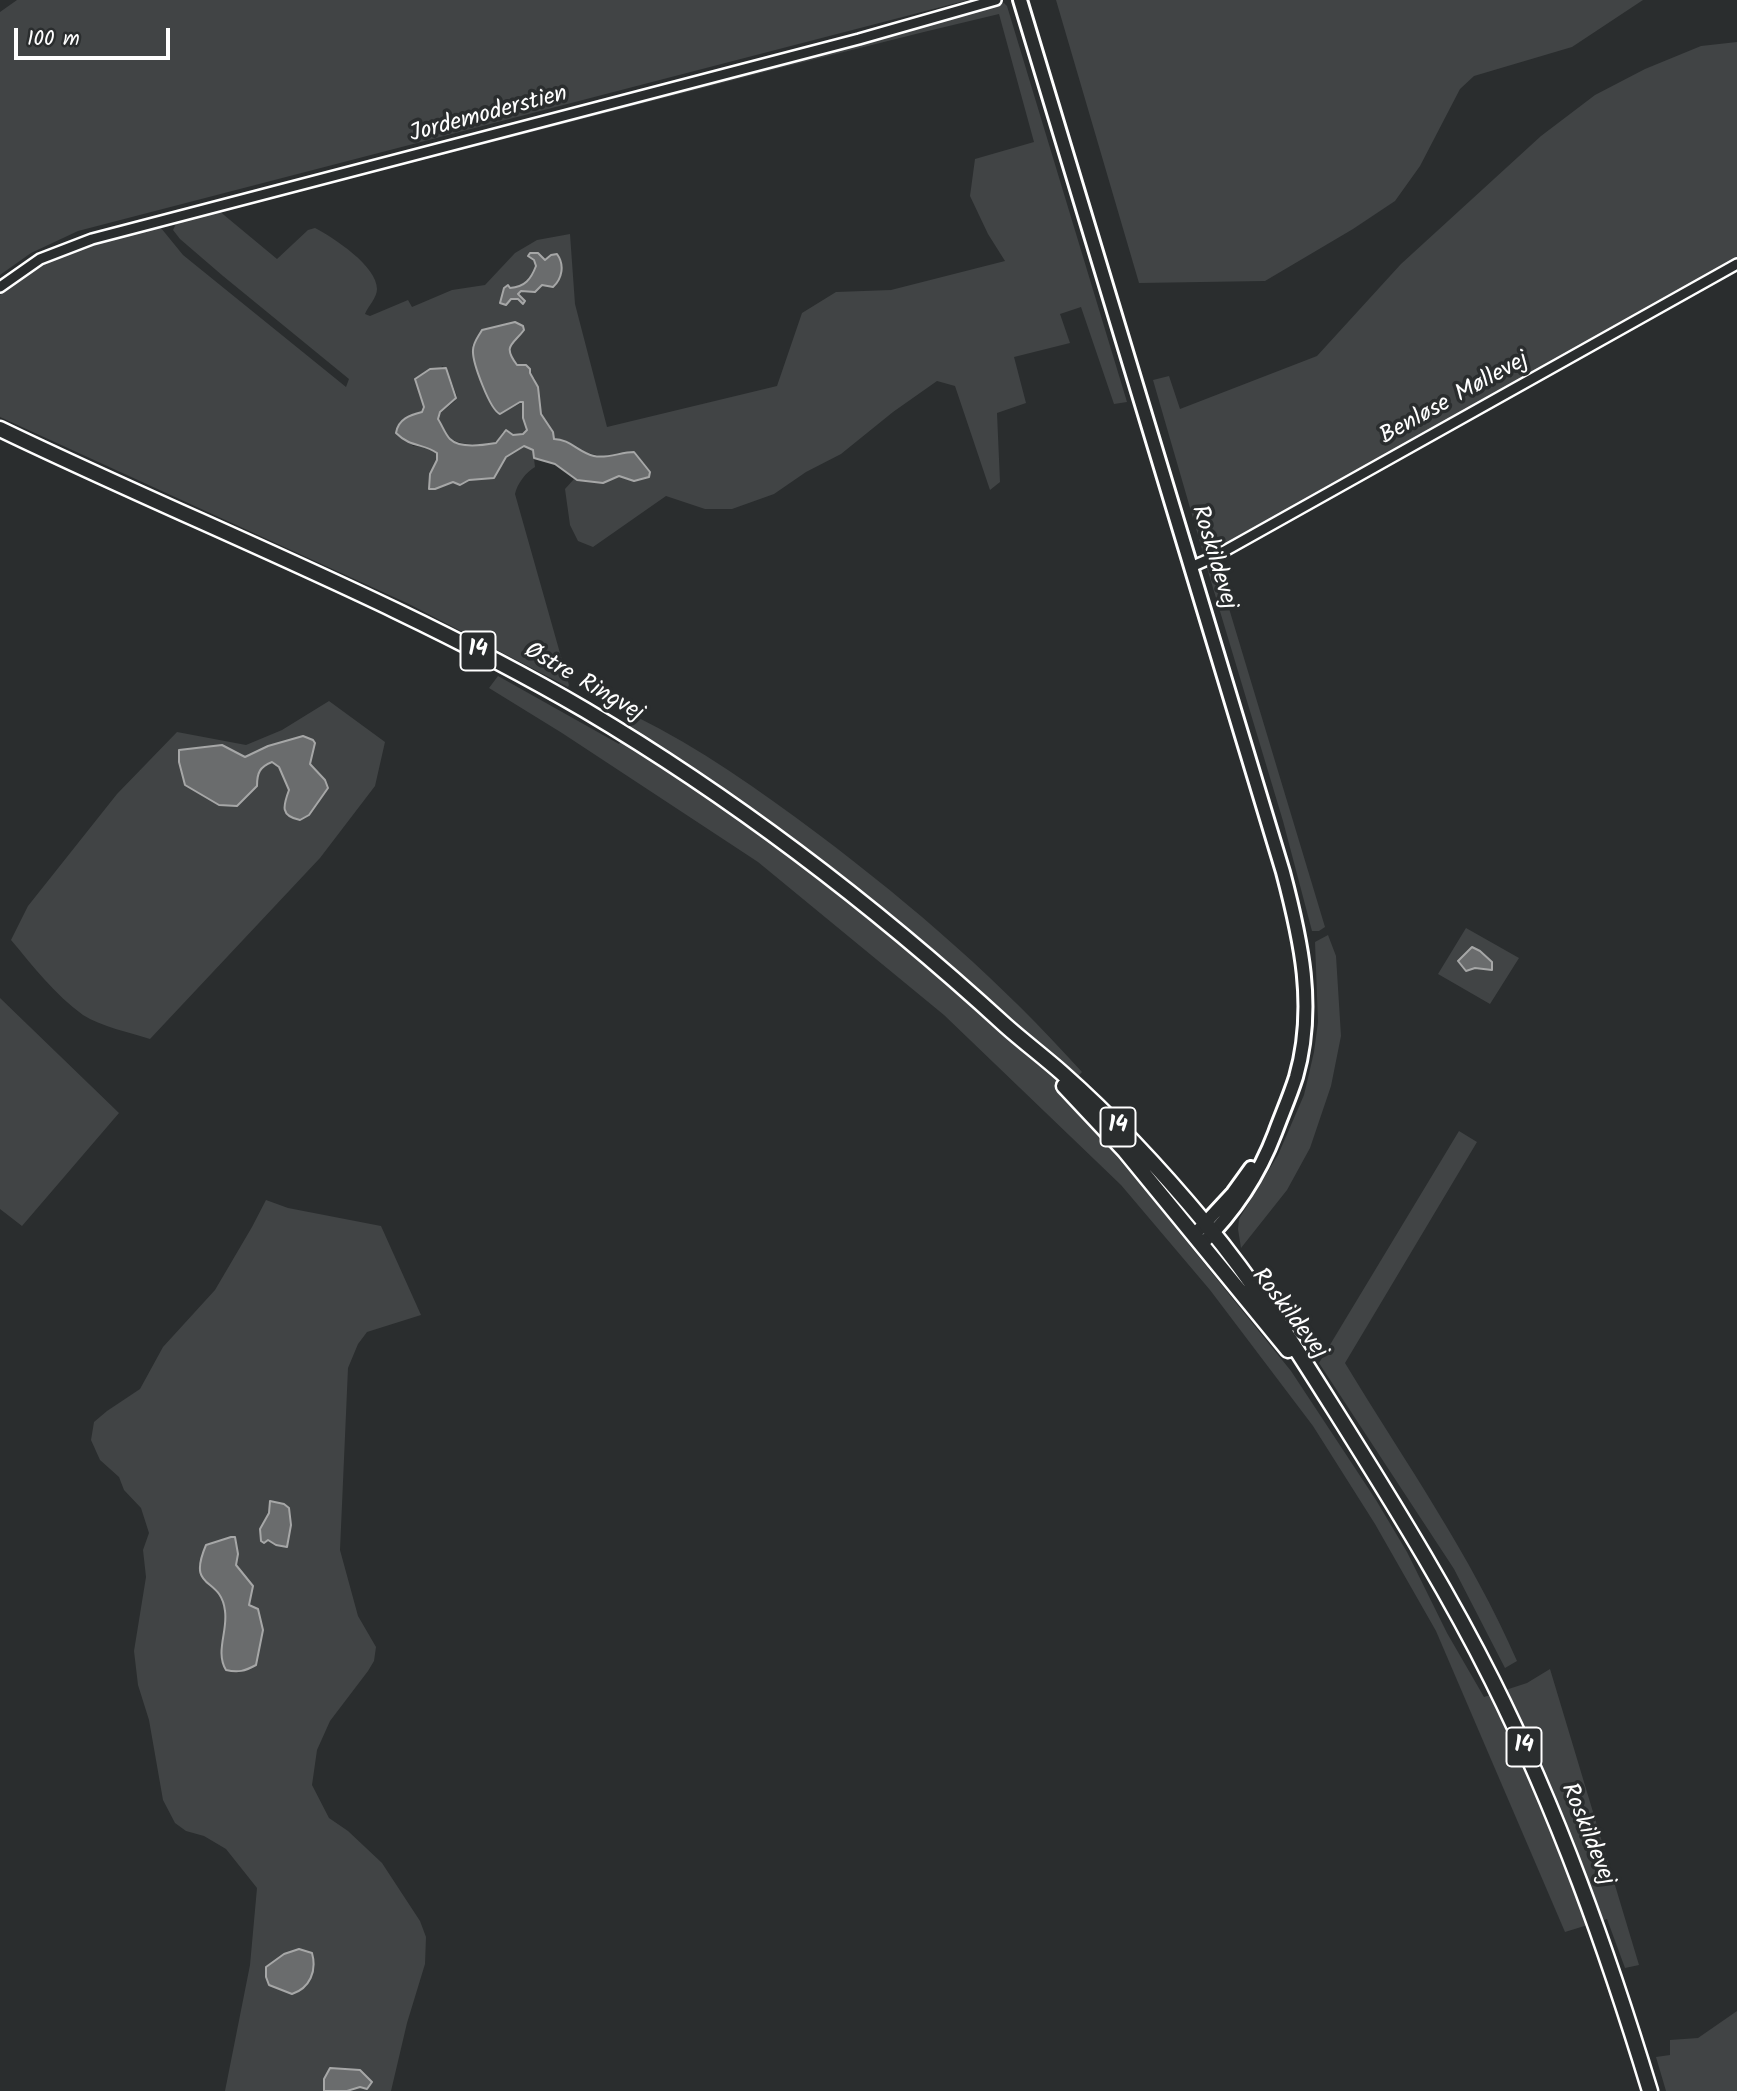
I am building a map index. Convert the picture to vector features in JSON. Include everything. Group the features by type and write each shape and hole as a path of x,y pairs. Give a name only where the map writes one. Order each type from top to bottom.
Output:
{"main road":[{"name":"Østre Ringvej","path":"0,429 98,476 393,608 468,646 594,716 708,788 810,860 913,943 1097,1106 1204,1233"},
{"name":"Roskildevej","path":"1204,1233 1345,1427 1452,1604 1493,1681 1565,1840 1599,1929 1650,2091"}],"street":[{"name":"Jordemoderstien","path":"0,287 40,259 92,239 846,43 996,0"},
{"name":"Roskildevej","path":"1020,0 1283,872 1304,966 1306,1015 1301,1058 1289,1098 1260,1169 1240,1201 1204,1233"},
{"name":"Benløse Møllevej","path":"1191,567 1737,264"}],"shaded area":[{"path":"17,0 968,0 78,231 31,253 0,275 0,12"},
{"path":"1056,0 1643,0 1572,47 1474,76 1460,89 1420,166 1395,201 1265,281 1139,283"},
{"path":"1004,3 1127,402 1114,404 1081,307 1060,314 1070,343 1014,357 1026,403 997,413 1000,482 990,490 955,386 937,381 841,454 806,472 774,494 732,509 705,509 666,496 593,547 578,541 570,525 565,489 574,479 603,483 619,476 627,479 607,456 588,453 554,439 553,432 541,414 535,379 530,369 526,365 517,366 511,356 510,348 522,333 482,330 472,346 473,355 497,414 523,402 523,418 527,430 516,435 503,432 496,443 467,444 451,439 441,426 438,415 455,401 457,396 446,368 442,366 422,412 406,417 396,430 413,446 428,447 437,453 437,460 430,474 429,488 432,490 453,482 460,485 469,480 497,474 501,464 511,454 524,446 533,450 535,467 522,479 515,494 568,687 409,604 0,417 0,295 36,269 76,250 161,228 183,255 346,387 349,379 223,276 173,230 177,222 218,210 277,259 308,230 315,228 333,239 362,262 375,280 377,292 365,314 370,316 408,300 412,307 452,290 485,285 515,253 537,240 570,234 575,304 607,427 777,386 802,313 836,292 891,290 1005,261 988,234 970,196 975,159 1034,142 999,14 414,160"},
{"path":"1737,42 1737,262 1204,556 1153,380 1169,376 1180,409 1317,356 1401,264 1541,136 1595,95 1645,69 1701,46"},
{"path":"530,253 538,253 545,260 557,254 562,267 559,280 553,287 542,285 535,292 521,291 518,294 525,301 523,304 518,299 511,299 506,305 500,303 504,288 508,285 510,288 520,286 532,275 536,266 534,260 528,256"},
{"path":"515,322 523,326 524,330 511,346 510,353 517,365 526,365 530,369 538,387 541,414 553,432 554,439 565,441 594,456 634,452 650,472 649,477 634,481 619,476 603,483 577,480 555,464 534,458 533,450 524,446 506,457 494,478 469,480 460,485 453,482 429,489 430,474 437,460 437,453 407,441 396,433 402,421 422,412 424,407 415,379 430,369 446,368 456,398 440,412 438,419 454,442 485,445 496,443 506,430 513,435 523,434 527,430 523,418 523,402 500,414 496,411 482,385 473,350 482,330"},
{"path":"1215,562 1325,927 1319,931 1312,931 1283,821 1207,568"},
{"path":"498,676 619,744 635,716 683,742 751,786 854,862 923,918 988,976 1082,1072 1060,1096 1098,1134 1291,1371 1407,1552 1447,1633 1484,1697 1527,1683 1550,1669 1639,1965 1625,1968 1607,1919 1565,1932 1436,1631 1375,1524 1313,1426 1210,1290 1121,1185 944,1015 758,862 489,688"},
{"path":"329,701 385,742 375,786 320,858 150,1039 99,1023 73,1007 45,980 11,940 28,906 117,794 177,732 246,745 282,730"},
{"path":"303,736 315,743 310,764 325,780 328,788 309,815 300,820 286,813 289,790 279,767 272,762 262,768 257,786 237,806 219,805 185,785 179,750 222,745 245,757 268,746"},
{"path":"1466,928 1519,958 1490,1004 1438,974"},
{"path":"1328,935 1336,956 1341,1036 1331,1086 1310,1148 1287,1190 1241,1248 1239,1219 1278,1155 1304,1095 1318,1022 1315,942"},
{"path":"1472,947 1492,962 1492,970 1475,968 1466,971 1458,961"},
{"path":"0,998 119,1113 22,1226 0,1209"},
{"path":"1459,1131 1477,1142 1345,1363 1458,1546 1499,1622 1517,1661 1505,1668 1454,1569 1319,1363"},
{"path":"266,1200 288,1208 381,1226 421,1315 367,1332 358,1344 348,1368 340,1550 358,1616 376,1647 374,1661 368,1671 330,1721 317,1750 312,1785 329,1818 348,1831 382,1863 420,1921 426,1937 425,1964 407,2023 391,2091 225,2091 250,1965 257,1888 226,1849 204,1836 186,1831 175,1823 163,1800 149,1720 138,1685 134,1651 146,1577 143,1550 149,1533 141,1508 124,1490 119,1477 100,1460 91,1440 94,1422 140,1389 163,1347 215,1290"},
{"path":"270,1501 289,1508 291,1525 287,1547 268,1540 264,1543 261,1541 260,1529 269,1513"},
{"path":"235,1537 238,1554 236,1565 253,1586 249,1605 258,1609 263,1630 256,1665 238,1671 226,1670 223,1663 225,1611 218,1592 206,1582 200,1570 206,1545"},
{"path":"299,1949 312,1953 314,1966 308,1983 292,1994 269,1985 266,1967 284,1954"},
{"path":"1737,2011 1737,2091 1666,2091 1656,2057 1670,2055 1670,2040 1698,2038"},
{"path":"330,2068 360,2070 372,2082 367,2089 360,2087 347,2091 324,2091 324,2079"}]}
